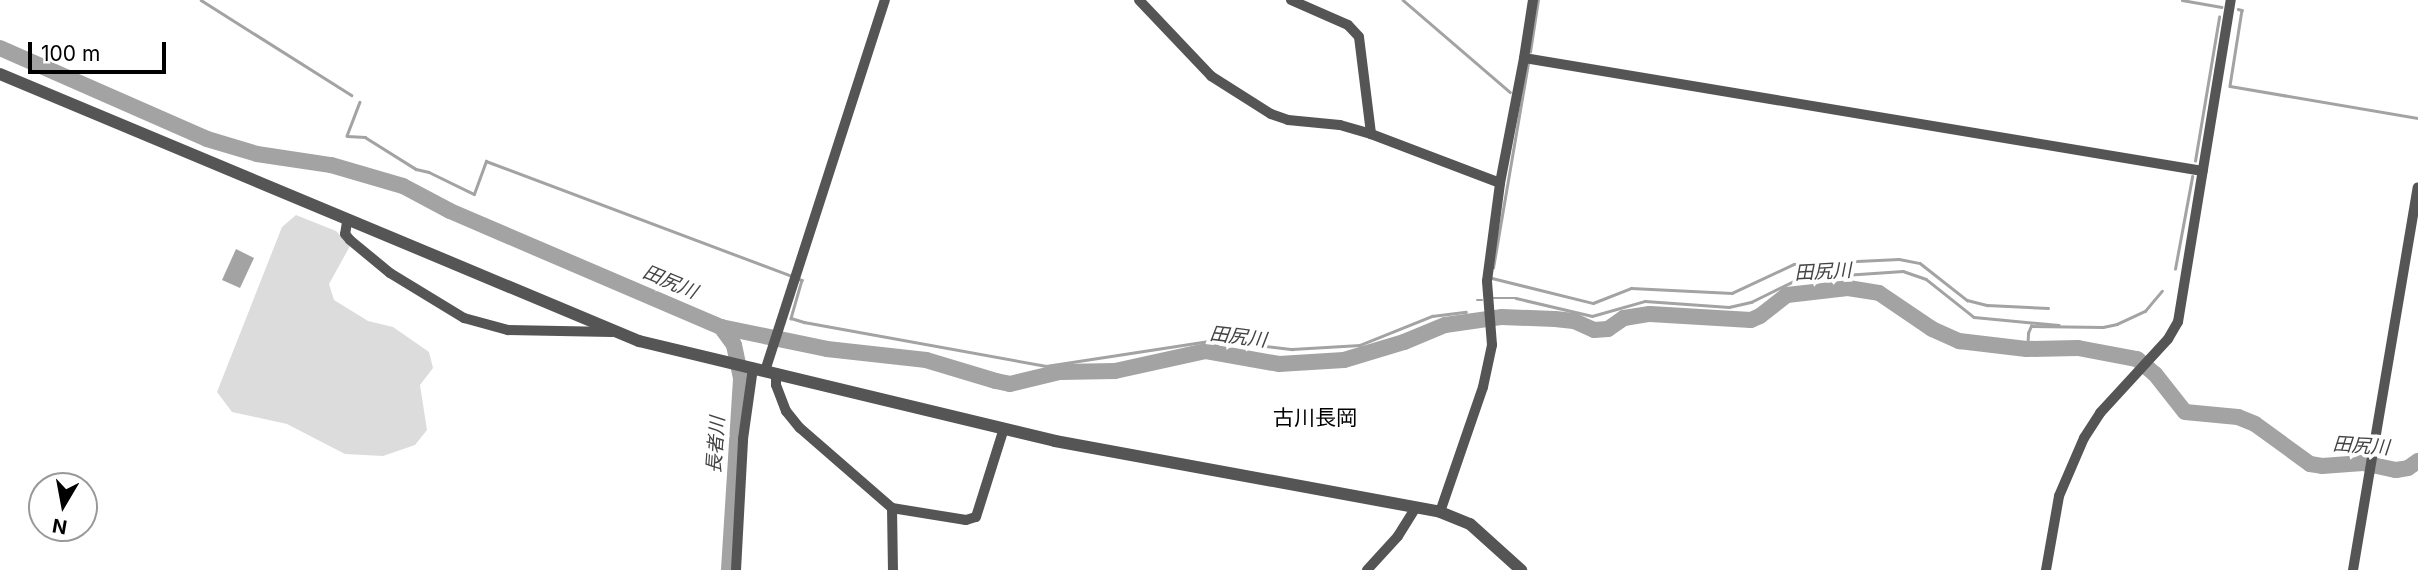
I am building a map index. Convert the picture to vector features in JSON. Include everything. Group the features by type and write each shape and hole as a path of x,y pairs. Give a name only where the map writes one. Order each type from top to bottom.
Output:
{"street":[{"path":"736,570 743,439 760,370 772,348 886,0"},
{"path":"1139,0 1211,76 1270,114 1288,120 1340,125 1371,134 1500,183"},
{"path":"1292,0 1348,25 1359,37 1371,134"},
{"path":"1440,512 1483,387 1492,345 1487,281 1500,183 1534,0"},
{"path":"2046,570 2059,496 2069,468 2101,413 2153,357 2178,321 2231,0"},
{"path":"1524,58 2203,171"},
{"path":"0,74 612,332 732,364 1104,452 1440,512 1470,524 1521,570"},
{"path":"2353,570 2372,472 2418,187"},
{"path":"347,222 345,234 349,240 390,273 464,318 508,330 612,332"},
{"path":"760,370 776,385 786,411 800,428 892,508 967,520 976,517 1004,428"},
{"path":"1367,570 1391,544 1416,507"},
{"path":"892,508 893,570"}],"shaded area":[{"path":"296,215 336,231 350,246 329,284 334,300 368,321 393,327 429,352 433,368 420,385 427,430 415,445 383,456 345,454 287,424 232,412 217,392 282,227"},
{"path":"236,249 254,258 240,288 222,280"}],"waterway":[{"path":"201,0 351,95"},
{"path":"1403,0 1510,92"},
{"path":"1530,52 1538,0"},
{"path":"2182,0 2221,7"},
{"path":"2238,9 2242,10 2230,86 2418,118"},
{"path":"2195,161 2219,17"},
{"name":"田尻川","path":"0,48 207,139 257,154 331,165 403,186 450,211 721,327 827,349 926,360 1010,384 1060,372 1115,371 1206,351 1279,364 1344,360 1404,342 1445,325 1502,317 1574,321 1594,330 1608,329 1624,318 1650,314 1751,320 1787,295 1848,288 1879,293 1932,329 1959,341 2027,349 2078,348 2137,359 2155,374 2185,412 2238,417 2255,424 2310,464 2322,466 2363,463 2396,470 2408,468 2418,461"},
{"path":"1493,268 1528,63"},
{"path":"360,102 347,136 365,137 416,169 429,172 474,194 486,161 789,275"},
{"path":"2175,269 2192,177"},
{"path":"1492,278 1593,303 1631,288 1732,293 1794,264 1899,259 1920,263 1967,300 1987,305 2048,308"},
{"path":"1491,298 1516,298 1592,316 1645,301 1729,307 1751,302 1800,278 1903,271 1926,279 1974,317 2059,325"},
{"path":"799,279 802,280 791,318 1046,366 1215,340 1292,349 1360,345 1432,316 1466,312"},
{"path":"2027,349 2031,326 2103,327 2117,324 2145,311 2162,291"},
{"path":"1477,300 1482,300"},
{"name":"長者川","path":"721,327 734,345 741,379 729,570"}],"district":[{"name":"古川長岡","path":"1315,418"}]}
